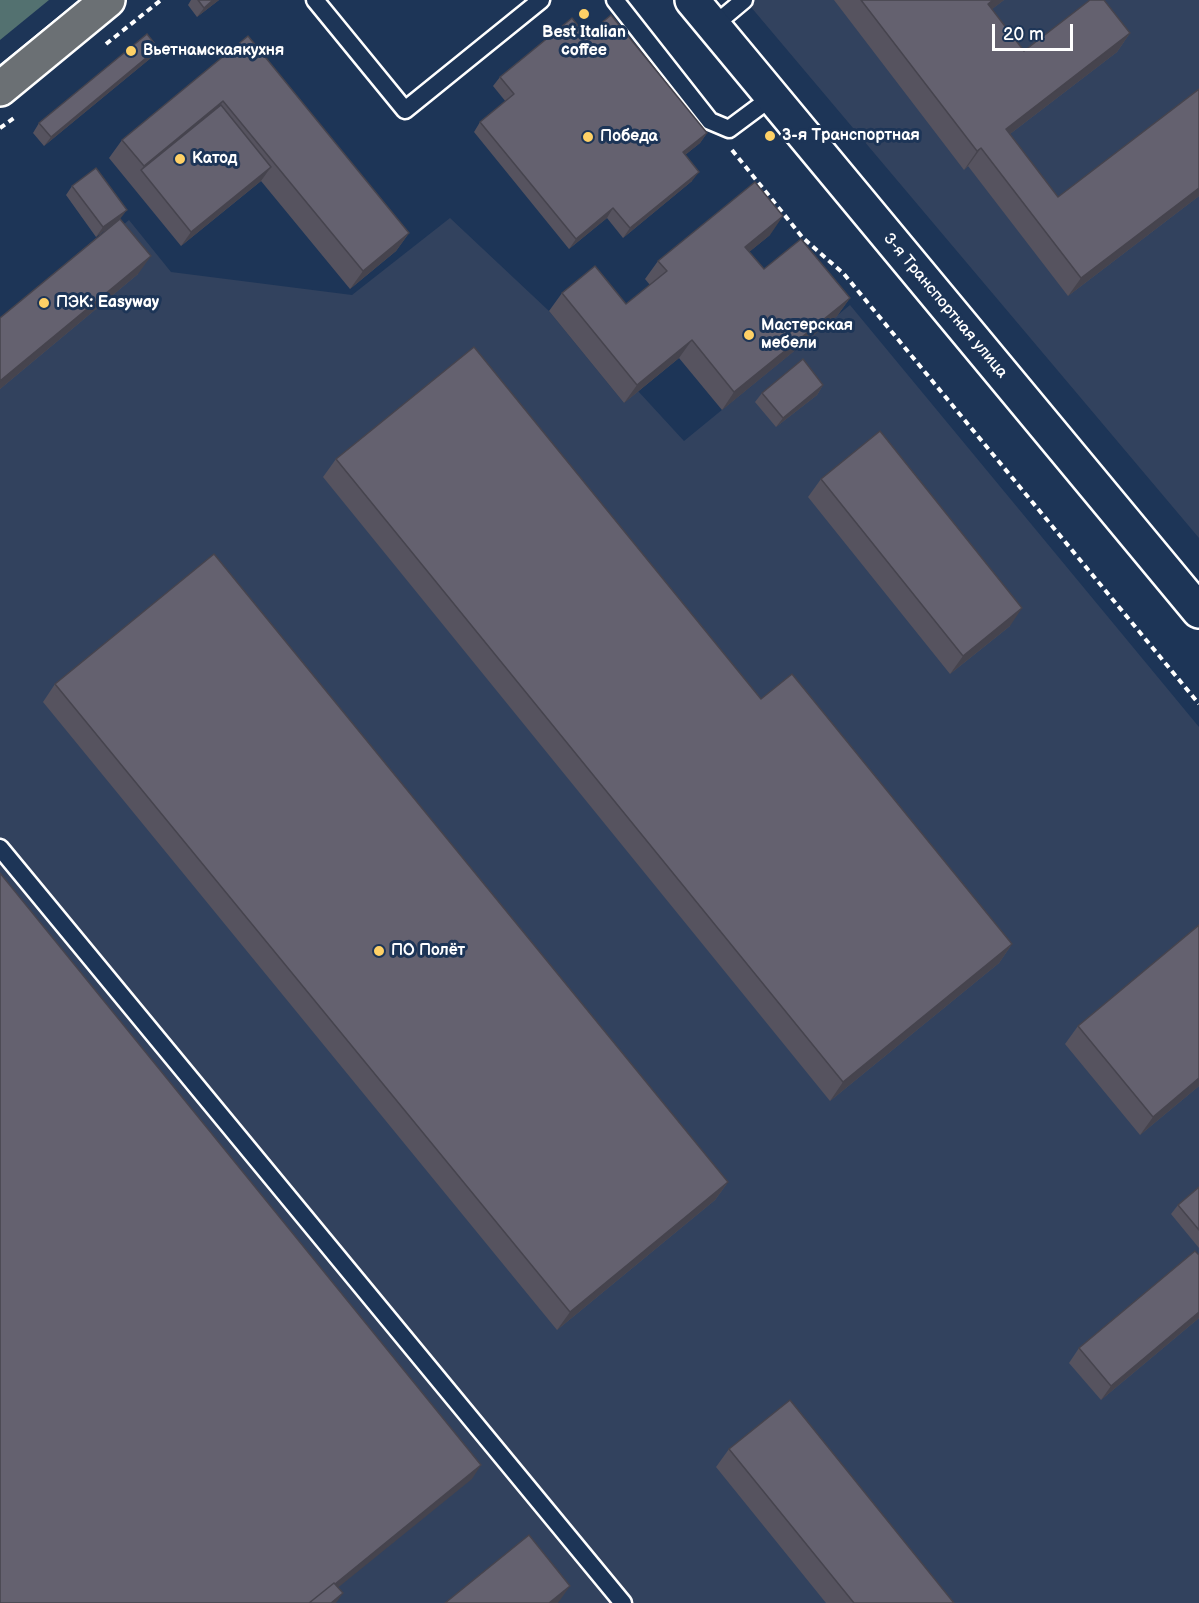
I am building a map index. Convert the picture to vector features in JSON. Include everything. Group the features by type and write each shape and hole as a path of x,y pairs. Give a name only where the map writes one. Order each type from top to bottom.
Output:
{"main road":[{"path":"0,89 108,0"},
{"name":"3-я Транспортная улица","path":"692,0 1199,611"}],"lane":[{"path":"315,0 405,110 541,0"},
{"path":"615,0 710,121 729,129 772,97"},
{"path":"713,26 744,0"},
{"path":"0,848 623,1603"}],"path":[{"path":"710,121 803,238 844,274 1199,704"}],"shaded area":[{"path":"745,0 1199,0 1199,538"},
{"path":"450,218 549,311 624,403 638,391 684,441 850,305 1199,727 1199,1603 0,1603 0,326 129,220 171,272 352,295"}],"green space":[{"path":"0,0 49,0 0,40"}],"building":[{"path":"198,0 213,0 204,8"},
{"path":"861,0 993,0 988,4 1024,51 1090,0 1104,0 1130,33 1006,129 1058,197 1199,89 1199,188 1081,278 981,148 977,151"},
{"path":"611,15 707,133 683,152 699,172 630,228 613,208 576,239 480,122 514,94 500,77 572,18 586,36"},
{"path":"147,34 158,48 51,137 39,123"},
{"path":"248,36 409,233 363,271 223,101 144,166 122,140"},
{"path":"221,105 271,167 191,232 141,170"},
{"path":"96,168 127,210 103,227 72,186"},
{"path":"755,182 783,216 745,247 764,269 801,239 850,298 734,392 692,340 637,385 562,293 595,266 626,304 667,271 658,261"},
{"path":"120,219 151,256 0,381 0,318"},
{"path":"474,347 761,699 792,674 1012,944 843,1082 336,459"},
{"path":"803,359 823,385 783,418 762,393"},
{"path":"880,431 1022,608 963,656 821,479"},
{"name":"ПО Полёт","path":"214,554 728,1182 570,1312 55,684"},
{"path":"0,873 481,1465 309,1603 0,1603"},
{"path":"1199,925 1199,1078 1153,1117 1078,1026"},
{"path":"1199,1187 1199,1230 1178,1205"},
{"path":"1195,1251 1199,1255 1199,1312 1111,1386 1079,1348"},
{"path":"790,1400 954,1603 854,1603 729,1449"},
{"path":"529,1535 570,1586 549,1603 445,1603"},
{"path":"334,1583 343,1593 331,1603 309,1603"}],"tram line":[{"path":"0,65 80,0"}],"place":[{"name":"Best Italian coffee","path":"584,14"},
{"name":"Вьетнамскаякухня","path":"131,51"},
{"name":"3-я Транспортная","path":"770,136"},
{"name":"Победа","path":"588,137"},
{"name":"Катод","path":"180,159"},
{"name":"ПЭК: Easyway","path":"44,303"},
{"name":"Мастерская мебели","path":"749,335"},
{"name":"ПО Полёт","path":"379,951"}]}
